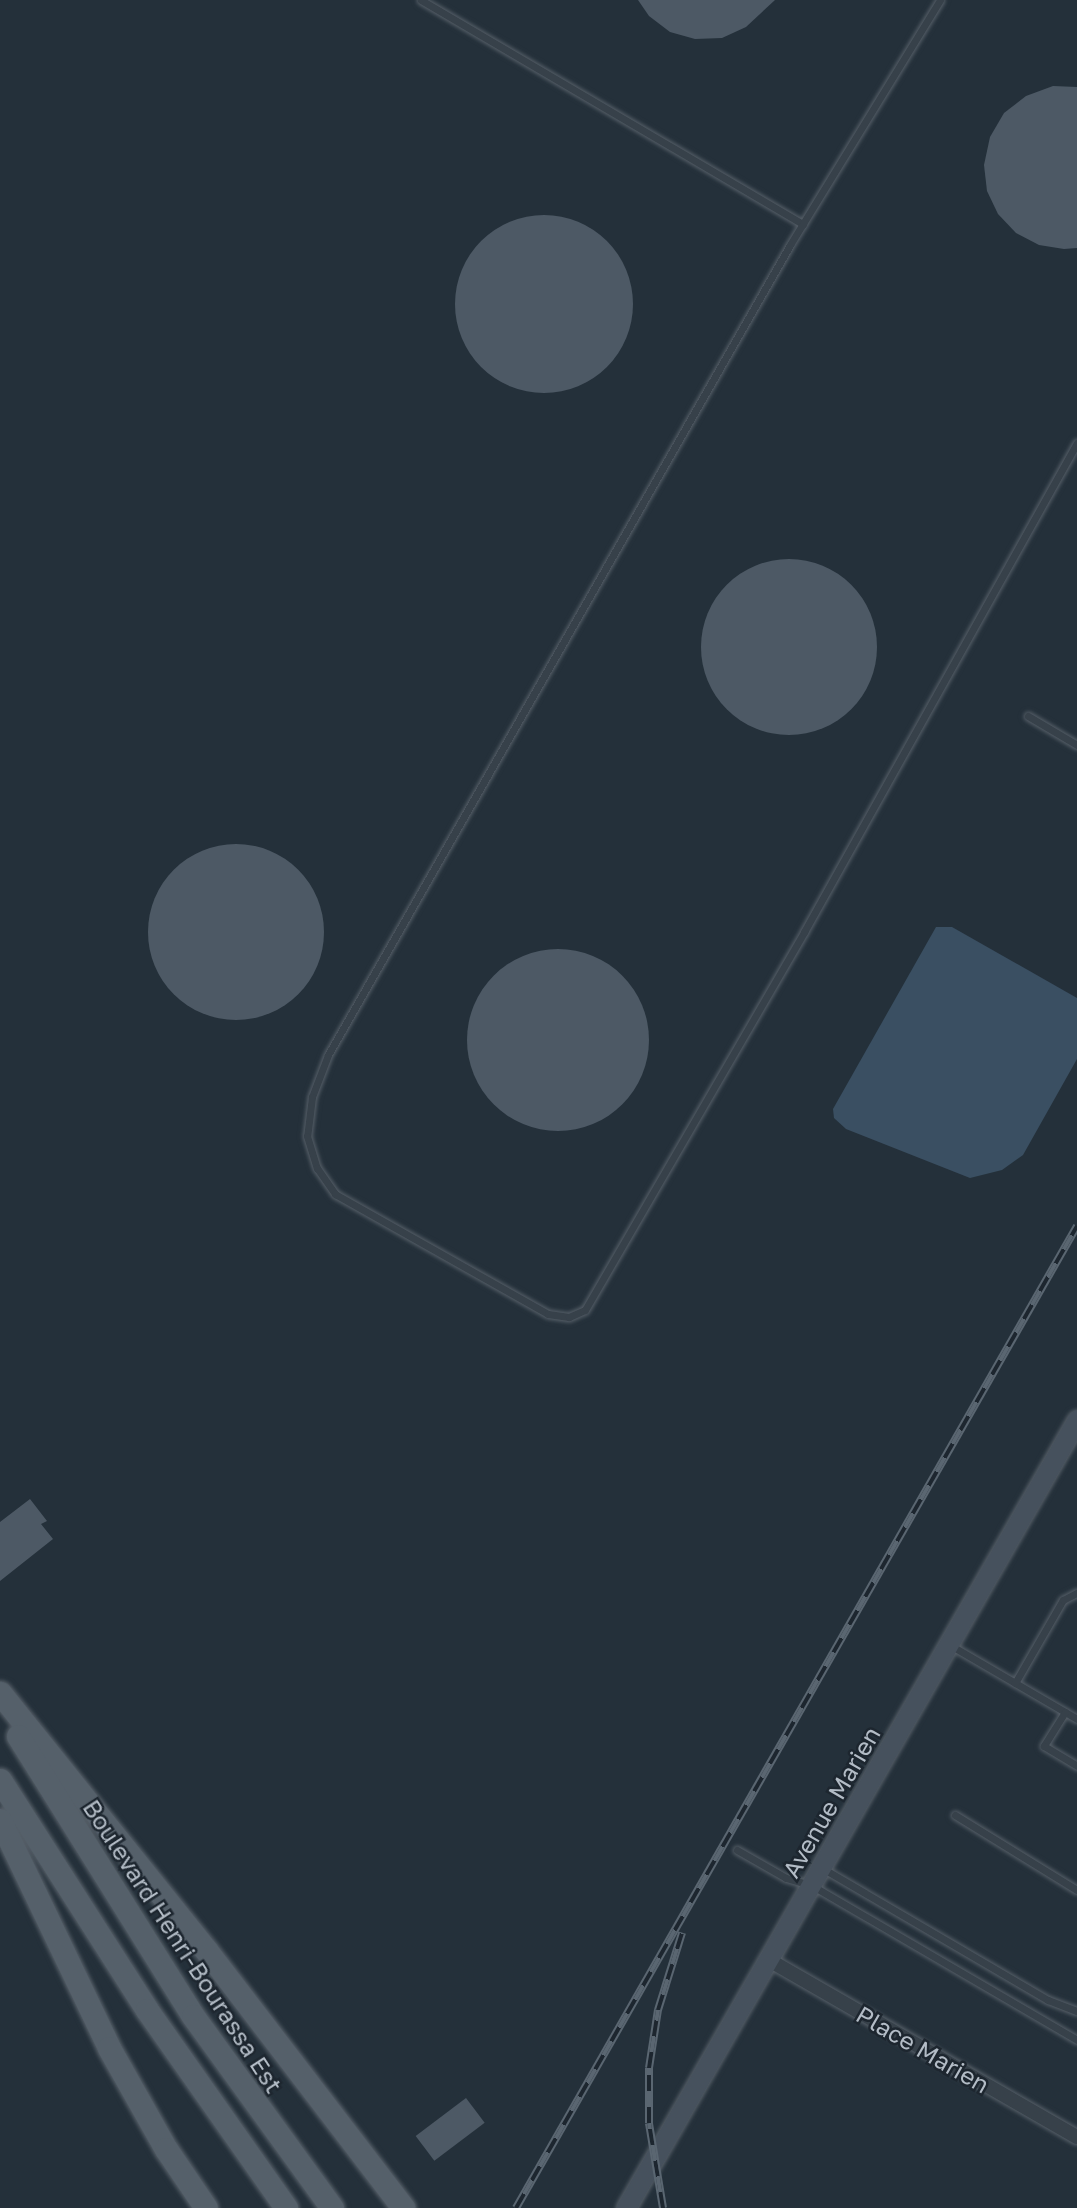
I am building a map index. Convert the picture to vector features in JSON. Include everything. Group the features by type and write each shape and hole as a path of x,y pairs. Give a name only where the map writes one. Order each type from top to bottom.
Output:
{"main road":[{"path":"0,1693 206,1950 403,2208"},
{"name":"Boulevard Henri-Bourassa Est","path":"0,1706 193,2016 332,2208"},
{"path":"0,1780 147,2010 286,2208"},
{"path":"0,1820 109,2048 166,2148 206,2208"}],"street":[{"name":"Avenue Marien","path":"626,2208 1077,1420"},
{"name":"Place Marien","path":"769,1960 1077,2137"}],"lane":[{"path":"421,0 803,224"},
{"path":"940,0 803,224 328,1055 312,1097 307,1136 317,1168 335,1194 548,1314 569,1317 585,1310 804,932 1077,443"},
{"path":"1028,716 1077,745"},
{"path":"1015,1683 1063,1600 1077,1593"},
{"path":"949,1644 1077,1719"},
{"path":"1065,1712 1044,1746 1077,1766"},
{"path":"955,1815 1077,1890"},
{"path":"737,1850 786,1878 811,1885 1077,2040"},
{"path":"822,1867 1048,2000 1077,2011"}],"water":[{"path":"936,927 952,927 1077,998 1077,1059 1023,1155 1002,1170 970,1178 846,1129 834,1118 833,1109"}],"building":[{"path":"638,0 775,0 746,27 722,38 695,39 670,32 649,16"},
{"path":"1053,86 1077,87 1077,248 1039,245 1016,233 998,214 987,191 984,165 990,137 1004,113 1026,96"},
{"path":"544,215 578,222 607,241 626,270 633,304 626,338 607,367 578,386 544,393 510,386 481,367 462,338 455,304 462,270 481,241 510,222"},
{"path":"789,559 823,565 851,585 871,613 877,647 871,681 851,709 823,729 789,735 755,729 727,709 707,681 701,647 707,613 727,585 755,565"},
{"path":"236,844 270,851 298,870 317,898 324,932 317,966 298,994 270,1013 236,1020 202,1013 174,994 155,966 148,932 155,898 174,870 202,851"},
{"path":"558,949 593,956 622,976 642,1005 649,1040 642,1075 622,1104 593,1124 558,1131 523,1124 494,1104 474,1075 467,1040 474,1005 494,976 523,956"},
{"path":"30,1499 47,1521 41,1524 53,1539 0,1581 0,1522"},
{"path":"466,2098 485,2123 434,2161 416,2136"}],"railway":[{"path":"516,2208 1077,1226"},
{"path":"663,2208 649,2123 649,2068 658,2010 682,1933"}]}
